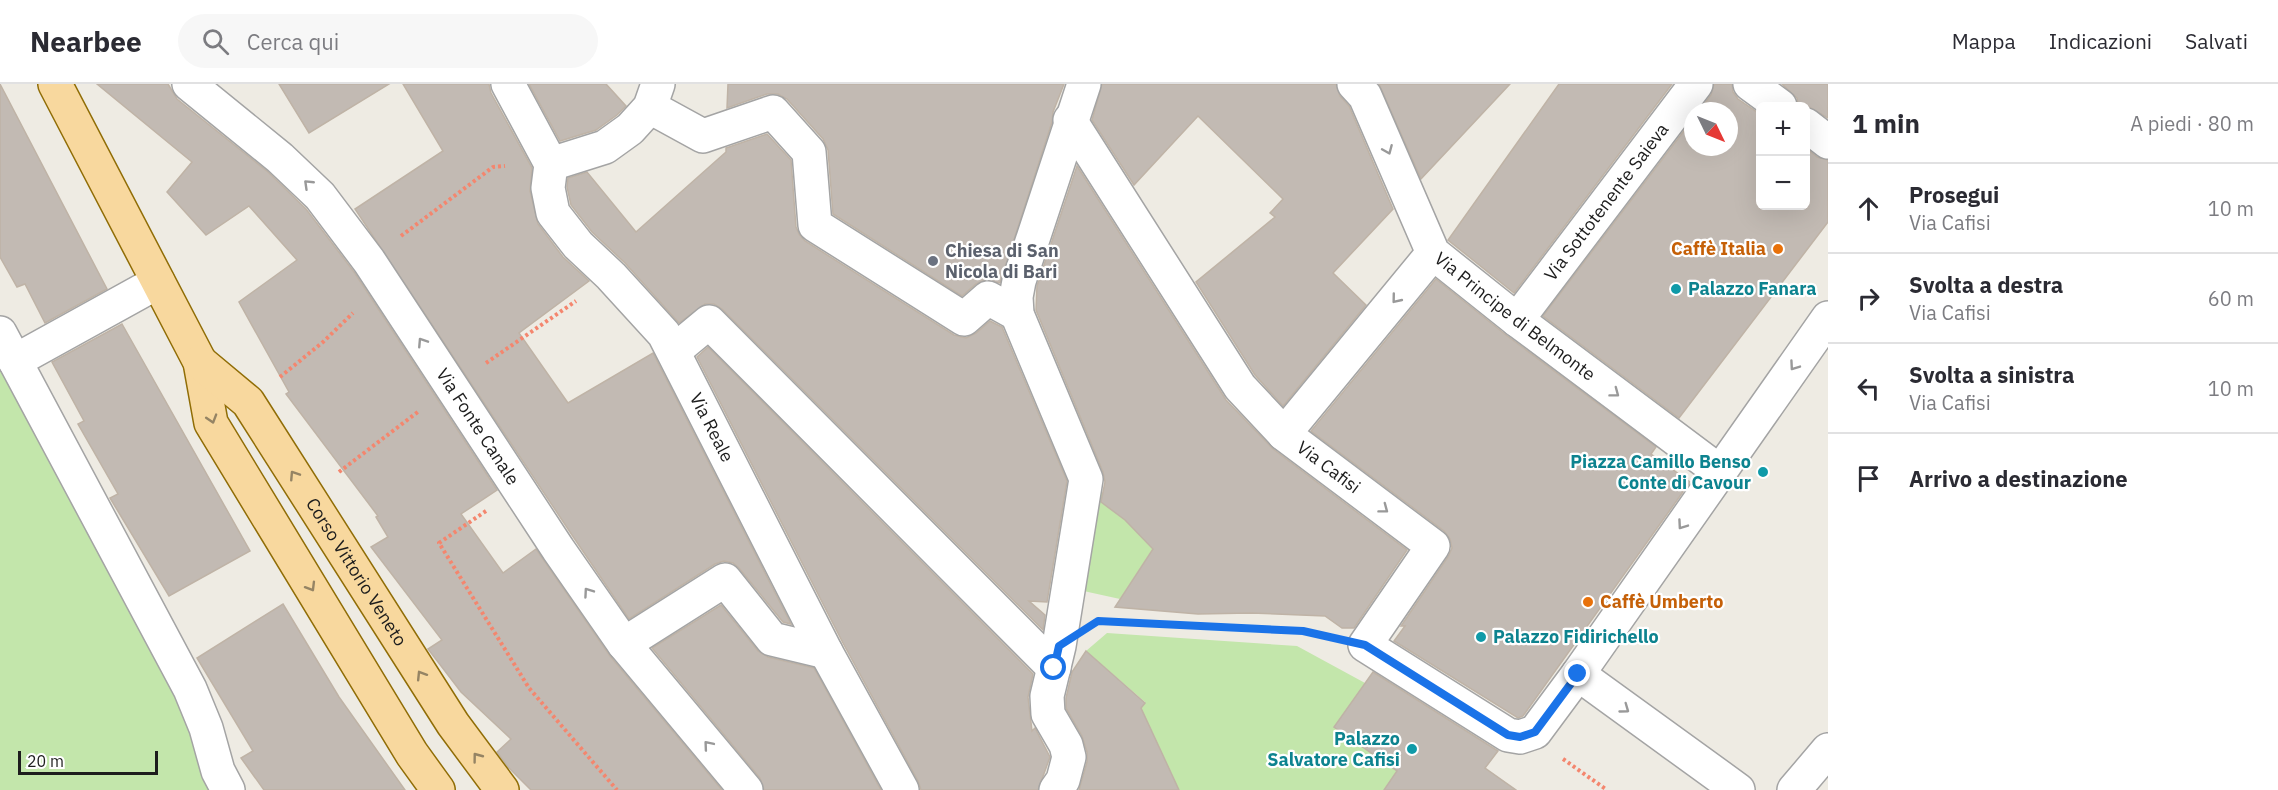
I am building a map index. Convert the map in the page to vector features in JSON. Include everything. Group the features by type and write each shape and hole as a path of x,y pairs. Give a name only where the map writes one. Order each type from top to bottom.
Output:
{"main road":[{"name":"Corso Vittorio Veneto","path":"55,84 201,362 211,423 412,754 438,790"},
{"name":"Corso Vittorio Veneto","path":"201,362 248,402 453,724 502,790"}],"street":[{"name":"Via Fonte Canale","path":"189,84 280,158 320,196 377,272 518,489 624,644 746,790"},
{"path":"508,84 551,164 605,147 630,129 654,95 703,136 773,112 809,152 814,225 964,319 988,298 1017,314"},
{"path":"1056,790 1064,780 1069,757 1066,745 1048,714 1046,705 1086,479 1017,314 1016,297 1070,120 1084,84"},
{"name":"Via Sottotenente Saieva","path":"1517,320 1696,84"},
{"path":"1750,84 1775,102"},
{"name":"Via Principe di Belmonte","path":"1366,88 1433,253 1517,320 1720,472"},
{"path":"1070,120 1227,368 1240,387 1284,434"},
{"path":"1810,128 1828,142"},
{"name":"Via Reale","path":"551,164 548,188 553,213 578,245 611,276 664,334 826,652 902,790"},
{"name":"Via Cafisi","path":"1365,645 1433,546 1284,434 1433,253"},
{"path":"158,282 8,347 190,689 206,728 218,771 228,790"},
{"path":"1365,645 1508,735 1520,737 1535,732 1828,318"},
{"path":"674,351 710,322 1056,657"},
{"path":"624,644 725,580 772,639 826,652"},
{"path":"1578,674 1738,790"},
{"path":"1794,790 1827,753"}],"path":[{"path":"248,402 323,342 377,272 493,167 551,164"},
{"path":"452,386 611,276"},
{"path":"307,496 420,411"},
{"path":"518,489 439,543 529,688 617,790"},
{"path":"1056,657 1098,621 1303,631 1365,645"},
{"path":"1535,732 1542,744 1607,790"}],"green space":[{"path":"0,333 228,790 0,790"},
{"path":"1096,471 1104,499 1125,520 1156,544 1120,599 1079,590"},
{"path":"1107,633 1297,646 1365,683 1335,727 1397,771 1384,790 1179,790 1162,756 1106,751 1145,702 1086,651"}],"building":[{"path":"0,84 107,289 45,323 25,284 17,287 0,257"},
{"path":"97,84 168,84 177,99 268,172 306,209 354,272 497,490 461,514 503,573 536,549 610,656 722,790 531,790 508,767 497,752 511,739 461,692 428,649 442,640 371,547 388,537 376,517 378,516 286,394 289,392 239,302 297,260 249,206 206,235 167,192 192,162"},
{"path":"279,84 389,84 309,133"},
{"path":"403,84 489,84 491,93 532,168 530,191 538,224 563,257 589,281 519,333 568,403 653,353 791,624 783,622 739,568 733,563 724,561 715,564 629,619 355,209 443,151"},
{"path":"529,84 606,84 626,106 596,130 560,141"},
{"path":"728,84 1064,84 1053,112 1052,122 1000,283 985,280 976,284 962,296 833,214 828,150 823,139 787,99 778,94 767,94 727,108"},
{"path":"1102,84 1336,84 1340,96 1349,106 1393,209 1333,273 1366,305 1283,406 1255,375 1196,282 1275,217 1270,213 1283,199 1198,116 1134,185 1092,120"},
{"path":"1379,84 1510,84 1421,179"},
{"path":"1559,84 1672,84 1514,293 1448,240"},
{"name":"Palazzo Fanara","path":"1714,84 1732,84 1733,92 1738,99 1756,112 1756,210 1810,210 1810,151 1817,157 1828,160 1828,222 1679,418 1543,316 1684,131 1684,156 1738,156 1738,102 1706,102 1711,95"},
{"path":"1782,84 1828,84 1828,118 1810,108 1810,102 1798,102 1797,98"},
{"path":"767,134 791,160 796,227 805,241 954,335 966,338 990,321 1002,327 1067,481 1047,602 1029,601 1045,615 1043,630 722,309 714,304 705,304 679,323 625,263 592,232 571,205 567,187 568,178 587,172 636,232 726,152 726,148"},
{"path":"1077,166 1226,400 1273,449 1407,550 1354,628 1342,628 1325,616 1251,613 1198,614 1115,607 1153,549 1125,520 1101,502 1105,482 1103,472 1036,310 1037,286"},
{"path":"1436,279 1506,335 1656,447 1651,454 1690,482 1523,716 1518,718 1394,641 1405,626 1401,626 1448,557 1452,548 1450,539 1444,531 1311,431"},
{"path":"122,324 250,551 169,596 110,498 118,494 78,424 84,421 52,362"},
{"path":"708,347 1033,674 1028,697 1032,731 1035,728 1050,757 1038,790 921,790 697,357"},
{"path":"283,604 339,697 405,790 264,790 241,758 253,751 197,658"},
{"path":"721,605 758,651 768,657 814,668 881,790 764,790 760,778 652,648"},
{"path":"1086,651 1145,703 1141,708 1179,790 1079,790 1087,762 1087,752 1082,736 1066,708 1066,698 1072,672"},
{"name":"Palazzo Salvatore Cafisi","path":"1373,672 1498,751 1485,768 1516,790 1384,790 1397,771 1334,727"}],"place":[{"name":"Caffè Italia","path":"1778,249"},
{"name":"Chiesa di San Nicola di Bari","path":"933,261"},
{"name":"Palazzo Fanara","path":"1676,289"},
{"name":"Piazza Camillo Benso Conte di Cavour","path":"1763,472"},
{"name":"Caffè Umberto","path":"1588,602"},
{"name":"Palazzo Fidirichello","path":"1481,637"},
{"name":"Palazzo Salvatore Cafisi","path":"1412,749"}],"route":[{"path":"1054,668 1059,646 1098,621 1303,631 1365,645 1514,737 1535,732 1578,674"}]}
